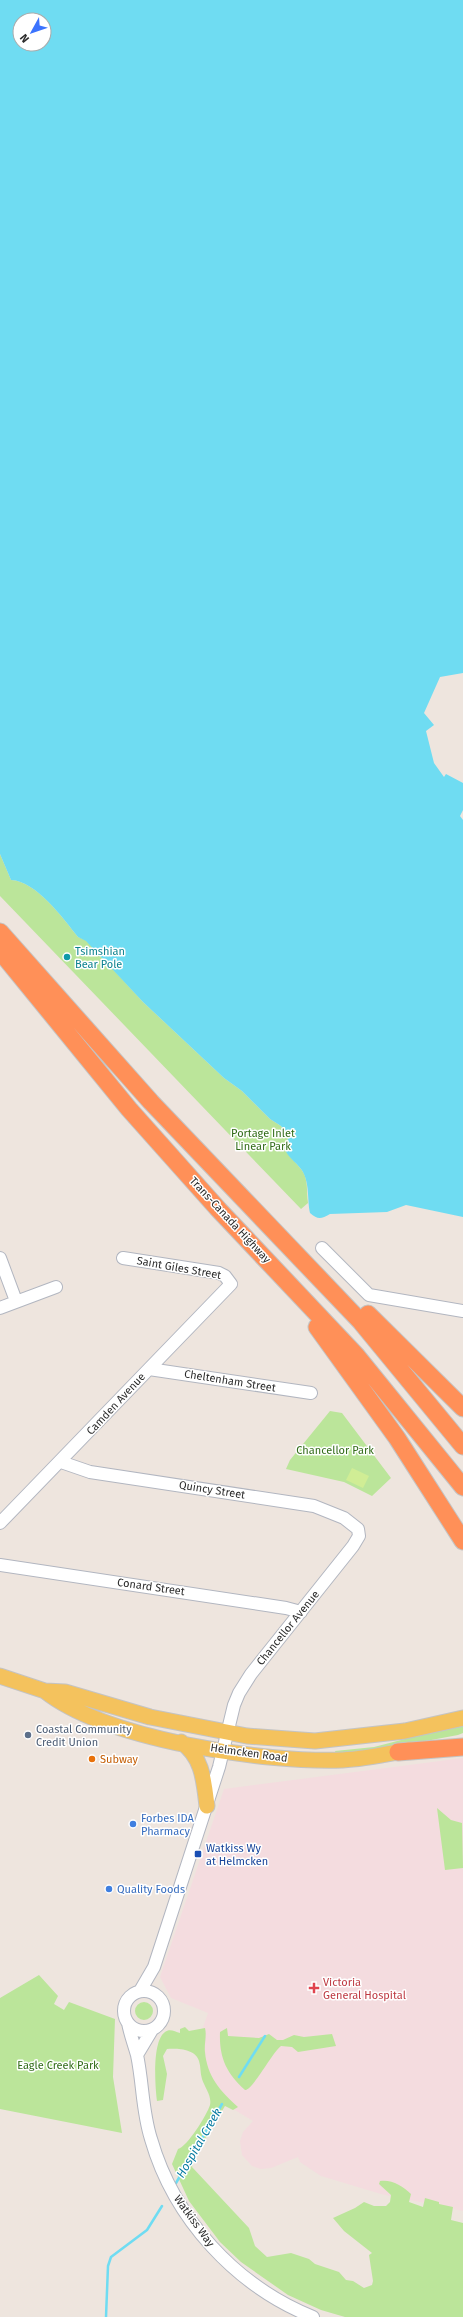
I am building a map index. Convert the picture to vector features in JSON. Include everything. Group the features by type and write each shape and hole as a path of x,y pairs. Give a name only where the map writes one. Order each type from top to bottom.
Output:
{"highway":[{"path":"0,932 151,1102 361,1322 463,1446"},
{"name":"Trans-Canada Highway","path":"0,951 129,1109 181,1168 356,1355 463,1487"},
{"path":"151,1102 181,1122 294,1241 463,1408"},
{"path":"181,1168 212,1212 285,1289 325,1337 393,1432 463,1541"},
{"path":"398,1752 463,1747"}],"main road":[{"name":"Helmcken Road","path":"0,1676 45,1691 65,1692 128,1712 227,1733 315,1741 405,1731 463,1718"},
{"name":"Helmcken Road","path":"45,1691 60,1703 137,1732 223,1750 288,1759 355,1758 398,1752 463,1739"},
{"path":"181,1742 190,1748 198,1762 203,1776 207,1806"}],"street":[{"path":"322,1248 369,1295 463,1311"},
{"path":"0,1258 16,1301"},
{"name":"Saint Giles Street","path":"123,1258 219,1273 225,1276 231,1284"},
{"name":"Camden Avenue","path":"0,1523 61,1462 231,1284"},
{"path":"0,1308 56,1287"},
{"name":"Cheltenham Street","path":"149,1369 311,1394"},
{"name":"Quincy Street","path":"61,1462 90,1472 314,1506 344,1518 358,1529"},
{"name":"Chancellor Avenue","path":"227,1733 234,1705 244,1683 353,1546 359,1536 358,1529"},
{"name":"Conard Street","path":"0,1565 286,1608 301,1612"},
{"path":"140,1992 154,1967 207,1806 227,1733"},
{"path":"153,1993 154,1967"},
{"path":"137,2055 152,2030 161,2021 163,2007 159,1999 153,1993 140,1992 132,1995 126,2001 124,2016 128,2023 139,2030 152,2030"},
{"name":"Watkiss Way","path":"128,2023 137,2055 144,2110 151,2140 167,2180 187,2215 214,2248 244,2277 274,2297 313,2317"}],"shaded area":[{"name":"Victoria General Hospital","path":"463,1758 463,2211 381,2194 321,2176 300,2162 298,2157 271,2168 261,2169 252,2166 242,2155 240,2141 243,2132 253,2121 233,2109 205,2069 201,2033 208,2013 171,1998 160,1977 224,1789"}],"green space":[{"name":"Portage Inlet Linear Park","path":"0,854 11,880 20,882 39,893 57,911 78,937 86,940 143,1002 224,1078 242,1091 270,1119 281,1126 289,1137 284,1146 285,1150 304,1173 307,1185 308,1203 301,1209 0,896"},
{"name":"Chancellor Park","path":"330,1411 342,1413 391,1478 372,1496 344,1482 286,1469 290,1460"},
{"path":"352,1468 369,1476 363,1488 346,1480"},
{"path":"463,1724 463,1733 458,1735 372,1751 336,1754 335,1751 374,1747"},
{"path":"437,1808 451,1820 462,1823 463,1868 445,1870"},
{"name":"Eagle Creek Park","path":"39,1975 58,1996 54,2004 64,2010 69,2002 115,2019 113,2077 122,2133 0,2109 0,1998"},
{"path":"144,2002 150,2005 153,2011 150,2017 144,2020 138,2017 135,2011 138,2005"},
{"path":"185,2027 189,2031 205,2028 205,2052 208,2068 220,2089 238,2107 233,2110 225,2106 196,2154 192,2167 249,2228 255,2246 267,2257 291,2253 309,2259 315,2264 339,2272 346,2280 353,2281 364,2288 372,2285 373,2281 369,2255 372,2253 344,2231 333,2218 355,2208 364,2202 374,2206 386,2206 390,2202 391,2195 379,2184 380,2181 393,2182 411,2194 409,2202 423,2207 425,2198 439,2202 439,2204 453,2207 451,2220 463,2223 463,2317 345,2317 321,2310 288,2295 241,2262 220,2242 189,2201 172,2164 178,2149 182,2147 191,2137 201,2123 210,2105 210,2098 202,2079 199,2061 194,2054 181,2049 167,2049 163,2056 167,2074 163,2100 157,2101 155,2064 158,2044 165,2032 171,2030 180,2033 180,2029"},
{"path":"227,2028 228,2036 259,2038 269,2034 277,2040 283,2040 294,2035 304,2037 332,2034 336,2046 298,2052 292,2047 281,2046 272,2056 253,2084 245,2090 238,2084 228,2071 222,2057 220,2032"}],"water":[{"path":"0,0 463,0 463,673 440,677 424,713 434,725 426,731 434,763 444,777 446,774 463,783 463,810 460,816 463,820 463,1217 406,1205 387,1212 330,1214 320,1218 317,1218 310,1213 306,1179 301,1169 285,1150 284,1147 289,1137 281,1126 270,1119 242,1091 224,1078 143,1002 86,941 78,937 57,911 39,893 20,882 11,880 0,854"}],"waterway":[{"name":"Hospital Creek","path":"239,2077 265,2036"},
{"name":"Hospital Creek","path":"176,2183 222,2104"},
{"name":"Hospital Creek","path":"106,2317 108,2266 111,2257 147,2230 162,2206"}],"place":[{"name":"Tsimshian Bear Pole","path":"67,957"},
{"name":"Coastal Community Credit Union","path":"28,1735"},
{"name":"Subway","path":"92,1759"},
{"name":"Forbes IDA Pharmacy","path":"133,1824"},
{"name":"Watkiss Wy at Helmcken","path":"198,1854"},
{"name":"Quality Foods","path":"109,1889"},
{"name":"Victoria General Hospital","path":"314,1988"}]}
